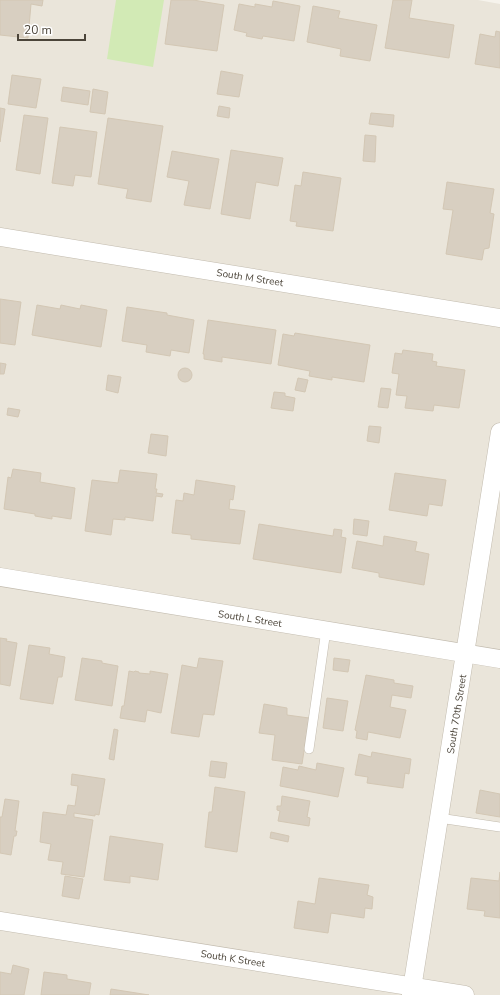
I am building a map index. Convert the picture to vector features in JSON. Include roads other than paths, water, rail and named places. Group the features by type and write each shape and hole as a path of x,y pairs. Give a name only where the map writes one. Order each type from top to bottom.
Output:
{"street":[{"name":"South M Street","path":"0,237 500,318"},
{"name":"South 70th Street","path":"412,991 500,432"},
{"name":"South L Street","path":"0,577 500,659"},
{"name":"South K Street","path":"0,921 412,991 465,995"}],"lane":[{"path":"310,749 326,630"},
{"path":"439,818 500,827"}]}
